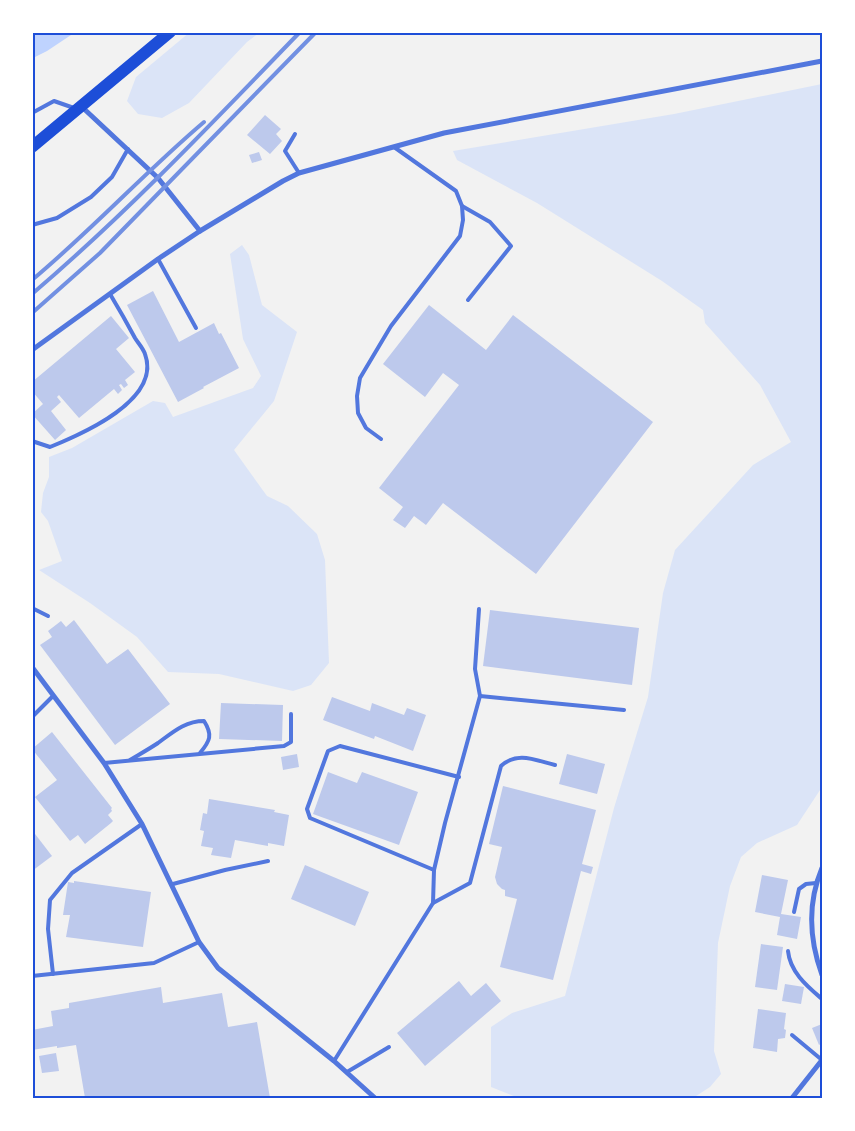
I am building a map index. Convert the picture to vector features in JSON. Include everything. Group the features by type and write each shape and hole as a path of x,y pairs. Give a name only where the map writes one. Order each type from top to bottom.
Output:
{"main road":[{"path":"32,147 170,32"}],"street":[{"path":"32,350 200,231 283,180 299,173 444,133 822,61"},
{"path":"80,108 128,149 166,186 200,231"},
{"path":"32,667 104,764 142,824 173,884 199,942 218,968 334,1061 375,1098"},
{"path":"822,868 816,883 811,918 812,935 822,975"},
{"path":"792,1098 822,1062"}],"lane":[{"path":"32,113 54,101 80,108"},
{"path":"295,134 286,150 299,173"},
{"path":"380,440 366,428 358,414 357,396 360,378 391,326 460,236 463,220 462,206 456,192 394,147"},
{"path":"32,225 57,218 91,197 112,177 128,149"},
{"path":"462,206 490,222 511,246 468,300"},
{"path":"158,259 196,328"},
{"path":"32,441 50,447 72,438 109,417 136,396 145,380 147,368 145,354 110,294"},
{"path":"32,608 48,616"},
{"path":"334,1061 432,902 434,870 480,696 475,669 480,609"},
{"path":"32,717 53,696"},
{"path":"480,696 624,710"},
{"path":"104,764 284,746 291,742 291,714"},
{"path":"128,761 157,744 176,729 194,721 204,721 210,730 208,742 200,753"},
{"path":"434,870 310,818 307,809 328,751 340,746 459,777"},
{"path":"432,902 470,884 501,766 508,759 520,756 555,765"},
{"path":"53,974 48,929 50,900 72,874 142,824"},
{"path":"173,884 268,861"},
{"path":"794,912 799,889 806,884 816,883"},
{"path":"32,976 154,963 199,942"},
{"path":"788,951 789,961 796,973 822,999"},
{"path":"792,1034 822,1062"},
{"path":"347,1072 389,1047"}],"shaded area":[{"path":"190,32 259,33 247,42 189,103 162,118 138,114 127,101 136,77"},
{"path":"822,84 822,787 797,825 757,843 741,857 730,886 718,943 714,1051 721,1074 710,1087 693,1098 519,1098 491,1087 491,1027 512,1013 565,996 614,808 648,697 663,593 675,550 753,465 791,442 760,385 705,323 703,310 662,281 537,203 457,160 453,151 674,114"},
{"path":"242,245 249,255 262,305 297,332 274,401 234,450 267,496 288,506 317,534 325,560 329,663 311,685 293,691 219,674 168,672 137,637 90,603 39,570 62,561 48,521 41,512 43,493 49,477 49,457 72,448 153,401 165,403 173,417 253,388 261,376 243,339 230,254"}],"water":[{"path":"33,32 74,32 74,33 33,58"}],"building":[{"path":"265,115 281,129 276,134 282,141 270,154 247,135"},
{"path":"259,152 262,160 252,163 249,155"},
{"path":"153,291 179,342 214,323 239,368 178,402 127,305"},
{"path":"429,305 486,350 513,315 653,422 536,574 443,503 426,525 414,516 405,528 393,520 403,507 379,488 459,385 443,373 425,397 383,364"},
{"path":"111,316 129,338 116,349 135,372 125,380 128,385 124,388 121,384 119,385 122,390 118,394 114,389 79,418 59,395 57,397 61,402 51,411 66,430 55,440 32,414 43,404 32,391 32,382"},
{"path":"490,610 639,628 632,685 483,666"},
{"path":"74,620 107,664 128,649 170,704 115,745 40,645 52,637 48,631 61,621 66,627"},
{"path":"332,697 370,711 372,703 404,715 407,708 426,715 413,751 375,736 374,739 323,720"},
{"path":"221,703 283,705 282,741 219,739"},
{"path":"52,732 112,808 108,815 113,821 85,844 78,835 70,841 35,797 57,780 32,749"},
{"path":"297,754 299,767 283,770 281,757"},
{"path":"567,754 605,764 597,794 559,784"},
{"path":"328,772 357,783 362,772 418,792 399,845 313,814"},
{"path":"503,786 596,810 582,864 593,867 591,874 581,871 553,980 500,967 517,899 505,896 505,890 497,884 495,877 502,847 489,844"},
{"path":"209,799 275,810 274,812 289,815 284,846 268,843 268,846 235,840 231,858 211,855 213,848 201,846 204,831 200,830 203,813 207,814"},
{"path":"32,830 52,856 32,871"},
{"path":"305,865 369,892 355,926 291,899"},
{"path":"762,875 788,880 781,914 801,917 797,939 777,935 780,917 755,912"},
{"path":"74,881 151,892 143,947 66,937 70,915 63,915 68,882 74,883"},
{"path":"761,944 783,947 777,990 755,987"},
{"path":"459,981 471,996 486,983 501,1001 425,1066 397,1033"},
{"path":"785,984 804,987 801,1004 782,1001"},
{"path":"161,987 163,1003 222,993 228,1027 257,1022 270,1098 85,1098 76,1045 32,1050 32,1030 53,1026 51,1011 69,1008 69,1003"},
{"path":"758,1009 786,1013 785,1038 778,1039 777,1052 753,1048"},
{"path":"822,1024 822,1043 819,1045 812,1028"},
{"path":"56,1053 59,1071 42,1073 39,1056"}],"railway":[{"path":"32,294 136,199 300,32"},
{"path":"32,313 100,253 316,32"},
{"path":"32,280 204,122"}]}
